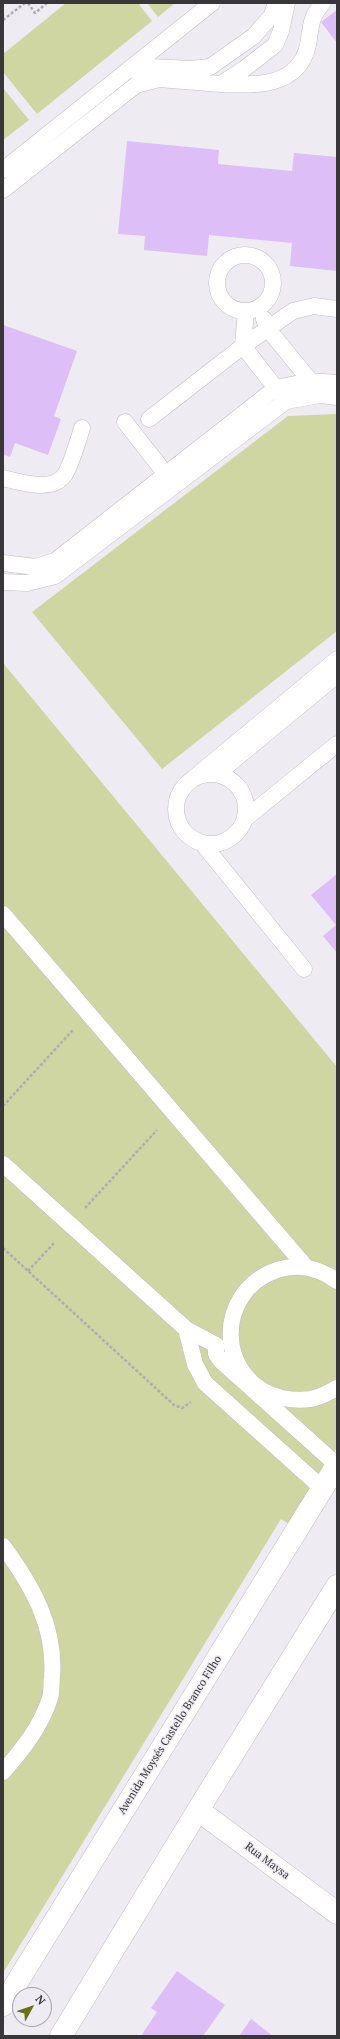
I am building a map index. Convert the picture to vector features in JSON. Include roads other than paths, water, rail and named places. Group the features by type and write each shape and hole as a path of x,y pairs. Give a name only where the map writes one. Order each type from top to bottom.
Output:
{"street":[{"name":"Avenida Moysés Castello Branco Filho","path":"3,2005 337,1465"},
{"path":"61,2036 198,1810 337,1586"},
{"name":"Rua Maysa","path":"198,1810 337,1913"}],"lane":[{"path":"3,170 212,3"},
{"path":"129,70 150,68 191,69 210,67 254,36 272,15 276,3"},
{"path":"221,84 244,69 275,45 281,31 287,3"},
{"path":"3,190 136,85 159,79 249,86 275,81 294,69 304,59 314,13 324,3"},
{"path":"150,419 243,346 293,312 314,306 337,309"},
{"path":"243,346 252,309 310,380 320,395"},
{"path":"243,346 286,401"},
{"path":"3,582 27,584 55,576 276,388 310,380 337,383"},
{"path":"3,563 36,567 55,561 170,479 286,401 320,395 337,397"},
{"path":"125,422 170,479"},
{"path":"3,478 21,482 54,484 64,477 82,428"},
{"path":"337,659 186,784 179,794 176,806 177,818 182,829 191,838 202,843 218,843 234,836 241,828 246,818 337,744"},
{"path":"217,774 337,675"},
{"path":"186,784 195,777 206,774 217,774 228,778 240,790 246,806 246,818"},
{"path":"202,843 304,970"},
{"path":"3,914 306,1267"},
{"path":"3,1164 186,1329 216,1345 216,1354 221,1362 337,1465"},
{"path":"337,1281 326,1273 306,1267 285,1267 265,1274 248,1287 236,1304 231,1324 231,1345 238,1365 252,1383 272,1395 294,1401 317,1398 337,1388"},
{"path":"186,1329 195,1364 205,1383 322,1488"},
{"path":"3,1546 22,1571 37,1601 49,1630 54,1657 50,1698 30,1739 3,1772"}]}
